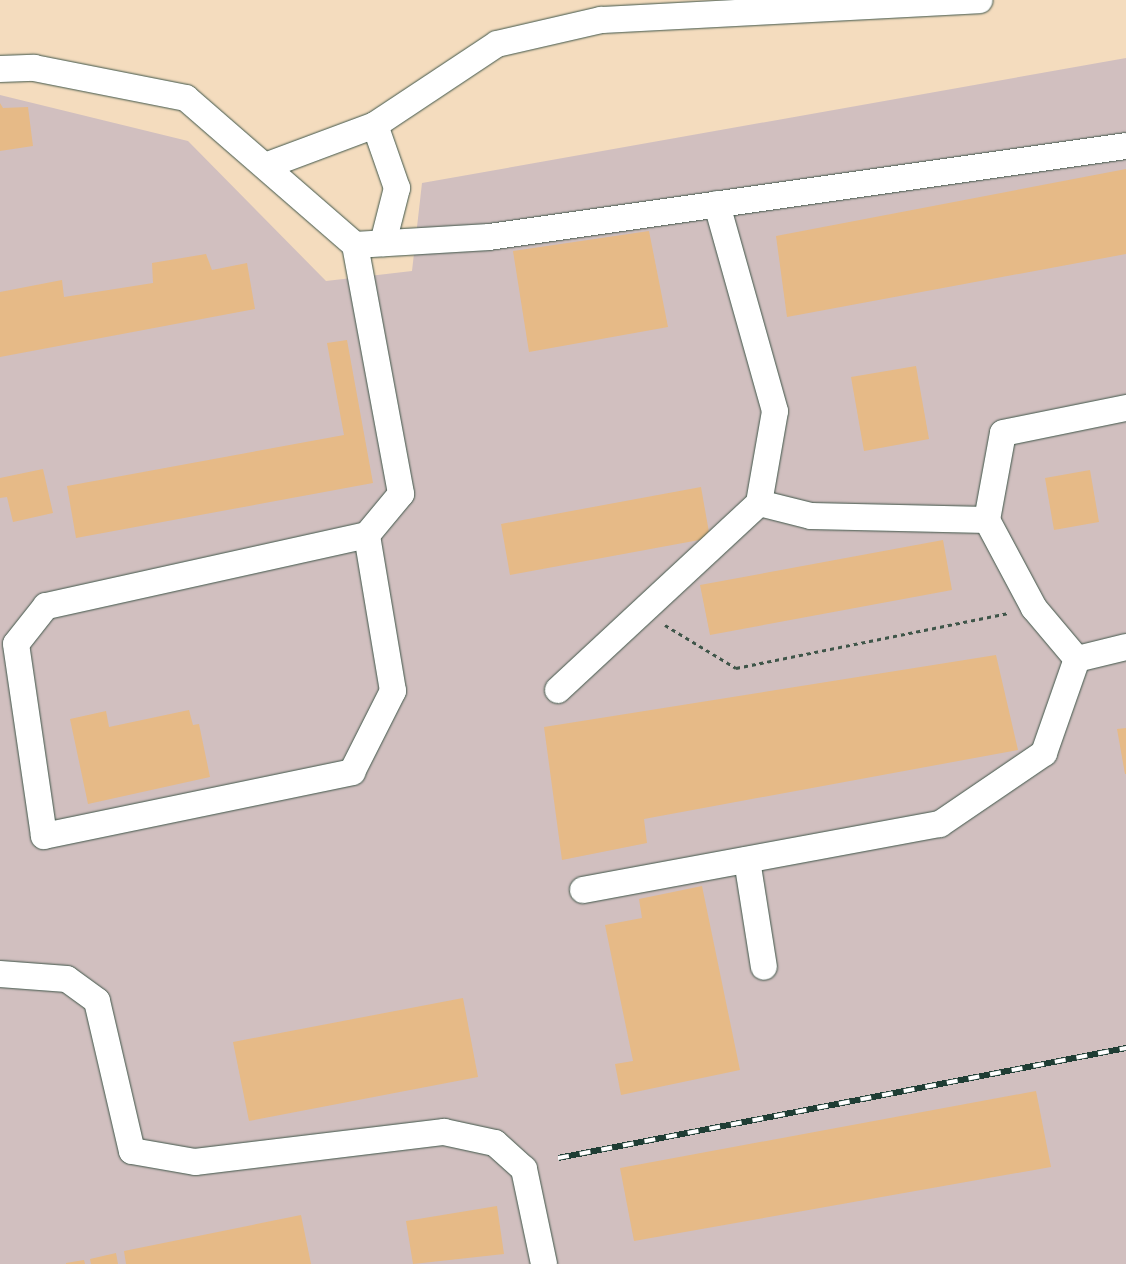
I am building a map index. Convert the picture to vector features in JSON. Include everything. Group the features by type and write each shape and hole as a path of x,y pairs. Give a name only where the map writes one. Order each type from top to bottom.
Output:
{"street":[{"path":"268,165 375,126 497,44 601,20 979,0"},
{"path":"0,70 34,68 186,98 268,165 355,245 401,494 367,535 46,606 16,644 44,836 352,772 392,691 367,535"},
{"path":"375,126 397,188 383,243"},
{"path":"355,245 489,237 1126,146"},
{"path":"558,690 759,503 775,411 717,204"},
{"path":"1076,658 1034,608 987,520 1003,433 1126,408"},
{"path":"759,503 811,516 987,520"},
{"path":"1076,658 1126,647"},
{"path":"583,890 940,824 1044,753 1076,658"},
{"path":"747,860 764,967"},
{"path":"0,974 67,979 97,1001 132,1151 195,1162 444,1132 494,1143 524,1169 544,1264"}],"path":[{"path":"643,611 736,668 1034,608"}],"shaded area":[{"path":"1126,58 1126,1264 0,1264 0,95 188,141 326,281 412,271 422,183"}],"building":[{"path":"0,103 3,108 28,107 33,146 0,151"},
{"path":"1126,169 1126,254 787,317 776,236"},
{"path":"649,231 668,327 529,352 513,251"},
{"path":"206,254 212,270 247,263 255,309 0,357 0,292 62,280 64,297 153,283 152,263"},
{"path":"347,340 373,483 76,538 67,486 344,435 327,343"},
{"path":"916,366 929,439 864,451 851,377"},
{"path":"43,469 53,513 13,522 7,497 0,498 0,478"},
{"path":"1090,470 1099,522 1054,530 1045,478"},
{"path":"701,487 710,538 510,575 501,524"},
{"path":"943,540 952,590 710,635 700,585"},
{"path":"996,655 1018,750 644,819 647,843 562,860 544,727"},
{"path":"189,710 193,725 199,724 210,777 88,804 70,719 106,711 109,727"},
{"path":"1126,728 1126,774 1125,774 1117,729"},
{"path":"702,886 740,1070 621,1095 615,1064 633,1061 605,925 642,918 639,899"},
{"path":"463,998 478,1077 249,1121 233,1042"},
{"path":"1036,1091 1051,1167 634,1241 620,1168"},
{"path":"497,1206 504,1254 413,1264 406,1221"},
{"path":"301,1215 311,1264 126,1264 124,1251"},
{"path":"116,1253 118,1264 91,1264 90,1259"},
{"path":"84,1260 85,1264 66,1264 66,1263"}],"railway":[{"path":"558,1158 1126,1048"}]}
